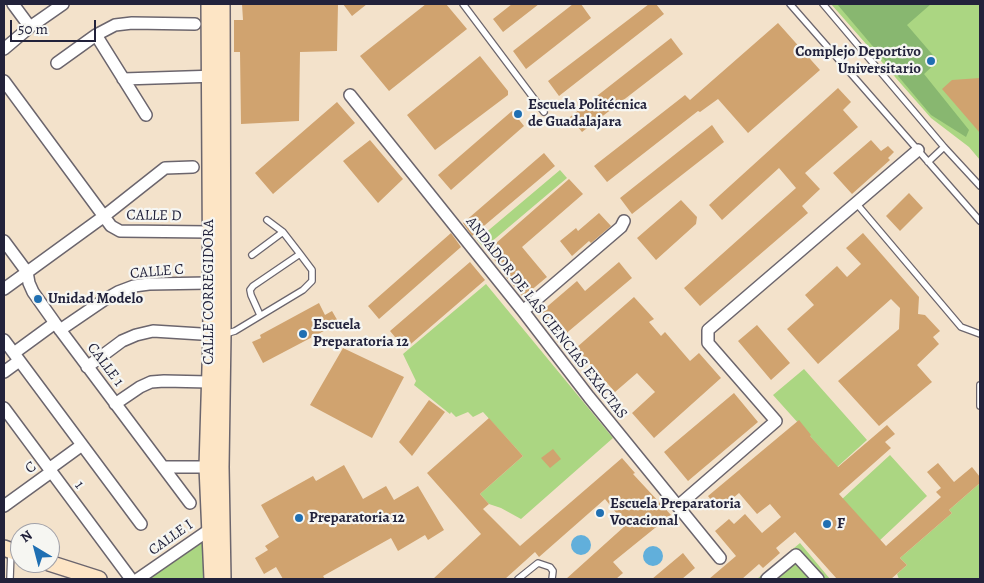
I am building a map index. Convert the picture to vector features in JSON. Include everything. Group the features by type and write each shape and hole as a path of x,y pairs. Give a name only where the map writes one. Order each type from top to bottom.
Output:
{"street":[{"path":"13,4 30,27"},
{"path":"4,50 30,27 63,4"},
{"name":"CALLE CORREGIDORA","path":"209,4 216,76"},
{"name":"CALLE CORREGIDORA","path":"214,467 217,335 216,76 222,4"},
{"path":"57,63 105,29 122,23 195,24"},
{"path":"96,35 146,115"},
{"path":"123,79 216,76"},
{"path":"4,81 103,217"},
{"name":"ANDADOR DE LAS CIENCIAS EXACTAS","path":"350,95 720,558"},
{"name":"CALLE CORREGIDORA","path":"216,145 209,232 209,284 217,335 209,382 217,562 223,579"},
{"path":"678,506 776,421 708,342 708,330 918,150"},
{"path":"4,289 103,217 165,168 193,167"},
{"name":"CALLE D","path":"103,217 111,226 120,231 209,232"},
{"path":"523,311 614,233 624,221"},
{"name":"CALLE 1","path":"4,241 27,272 32,292 190,503"},
{"name":"CALLE C","path":"4,372 16,357 58,327 118,292 134,286 149,284 209,284"},
{"path":"87,367 122,341 136,335 154,331 217,335"},
{"path":"4,340 141,524"},
{"path":"115,404 151,382 209,382"},
{"name":"1","path":"4,408 131,579"},
{"name":"C","path":"4,506 82,445"},
{"path":"164,467 214,467"},
{"name":"CALLE I","path":"138,579 216,529"},
{"path":"767,579 796,554 818,579"},
{"name":"CALLE CORREGIDORA","path":"212,579 217,562"},
{"path":"60,570 99,579"}],"lane":[{"path":"463,4 544,112"},
{"path":"790,4 980,222"},
{"path":"823,4 980,186"},
{"path":"928,162 944,146"},
{"path":"856,203 961,327 980,334"},
{"path":"217,335 234,331 303,290 312,281 312,270 283,232 267,220"},
{"path":"252,255 283,232"},
{"path":"260,316 251,295 250,290 252,286 300,254"},
{"path":"980,385 980,406"},
{"path":"518,579 538,563 550,567 554,571 552,579"}],"green space":[{"name":"Complejo Deportivo Universitario","path":"831,4 980,4 980,160 969,147 931,118"},
{"path":"837,4 931,4 907,25 938,61 924,74 969,130 966,137 931,115"},
{"path":"560,170 567,178 484,248 477,240"},
{"path":"486,284 613,438 521,519 489,504 480,494 523,456 483,412 473,417 468,412 456,417 414,385 416,381 403,354"},
{"path":"804,369 867,440 825,478 826,454 773,395"},
{"path":"890,455 927,496 878,542 841,500"},
{"path":"980,483 980,579 899,579 897,574 907,565 900,558 952,513 949,510"},
{"path":"206,536 204,579 142,579"},
{"path":"800,543 830,579 757,579"}],"water":[{"path":"581,535 588,538 591,545 588,552 581,555 574,552 571,545 574,538"},
{"path":"653,546 660,549 663,556 660,563 653,566 646,563 643,556 646,549"}],"building":[{"path":"242,4 338,4 337,51 300,52 299,121 241,124 240,52 234,52 234,20 243,20"},
{"path":"343,4 367,4 352,16"},
{"path":"426,4 446,4 467,29 389,91 360,56"},
{"path":"512,4 539,4 503,32 493,19"},
{"path":"573,4 581,4 591,18 526,69 513,51"},
{"path":"649,4 656,4 664,14 559,96 548,81"},
{"path":"778,23 820,70 748,133 718,99 700,112 698,111 607,182 594,166 685,95 690,100"},
{"path":"671,38 683,54 582,132 570,117"},
{"path":"480,56 508,91 508,95 435,150 407,115"},
{"path":"980,78 980,133 942,89 952,80"},
{"path":"838,88 851,102 843,110 858,127 805,173 820,189 802,206 808,213 700,306 684,288 796,188 779,168 722,220 709,205"},
{"path":"337,102 355,123 273,194 255,173"},
{"path":"512,111 524,126 451,190 438,175"},
{"path":"712,125 724,142 632,214 620,198"},
{"path":"370,140 403,179 378,203 343,161"},
{"path":"871,140 881,151 888,146 894,152 888,158 890,160 852,194 833,173"},
{"path":"544,153 555,166 472,236 463,223"},
{"path":"569,179 583,194 522,247 547,277 523,297 487,251"},
{"path":"909,193 923,208 900,231 886,216"},
{"path":"681,200 697,217 696,224 656,260 637,238"},
{"path":"599,213 611,226 591,243 589,241 572,256 560,241 576,228 578,231"},
{"path":"451,233 461,247 379,319 368,306"},
{"path":"863,233 919,297 918,314 925,315 940,331 933,337 939,344 917,365 932,382 879,426 838,381 899,329 900,308 891,299 818,364 787,329 814,305 805,295 837,266 847,277 861,264 846,248"},
{"path":"470,262 485,280 405,349 390,331"},
{"path":"619,262 632,278 563,336 542,311 577,281 585,291"},
{"path":"634,297 654,319 649,322 661,336 665,332 690,361 699,353 721,378 654,438 632,413 655,392 637,373 615,392 576,348"},
{"path":"319,303 325,315 332,311 339,323 263,363 252,342 261,338 260,335"},
{"path":"757,325 790,363 771,380 738,341"},
{"path":"343,348 404,377 372,438 310,405"},
{"path":"734,393 758,422 688,481 664,452"},
{"path":"429,400 445,412 412,456 399,442"},
{"path":"489,418 523,456 480,494 489,504 483,509 520,546 622,458 635,473 633,474 671,515 613,562 623,573 616,579 566,579 626,525 605,499 539,557 535,552 505,579 433,579 481,534 427,473"},
{"path":"799,420 810,436 838,467 887,425 895,434 885,442 891,448 839,494 886,546 941,497 936,492 941,488 927,472 938,463 954,482 972,467 980,477 980,483 949,510 952,513 900,558 907,565 891,579 837,579 795,532 776,548 780,553 763,568 759,564 742,579 709,579 736,556 715,531 729,519 734,524 745,514 762,533 781,517 770,504 757,514 739,493 719,510 708,496"},
{"path":"553,449 561,459 550,468 541,458"},
{"path":"344,465 363,499 386,486 394,500 418,486 444,530 428,540 425,535 398,551 391,538 323,576 325,579 283,579 276,567 264,574 255,558 268,550 265,546 279,537 261,505 313,476 316,481"},
{"path":"683,553 695,568 682,579 652,579"}],"place":[{"name":"Complejo Deportivo Universitario","path":"931,61"},
{"name":"Escuela Politécnica de Guadalajara","path":"518,114"},
{"name":"Unidad Modelo","path":"38,299"},
{"name":"Escuela Preparatoria 12","path":"303,334"},
{"name":"Escuela Preparatoria Vocacional","path":"600,513"},
{"name":"Preparatoria 12","path":"299,518"},
{"name":"F","path":"827,524"}]}
